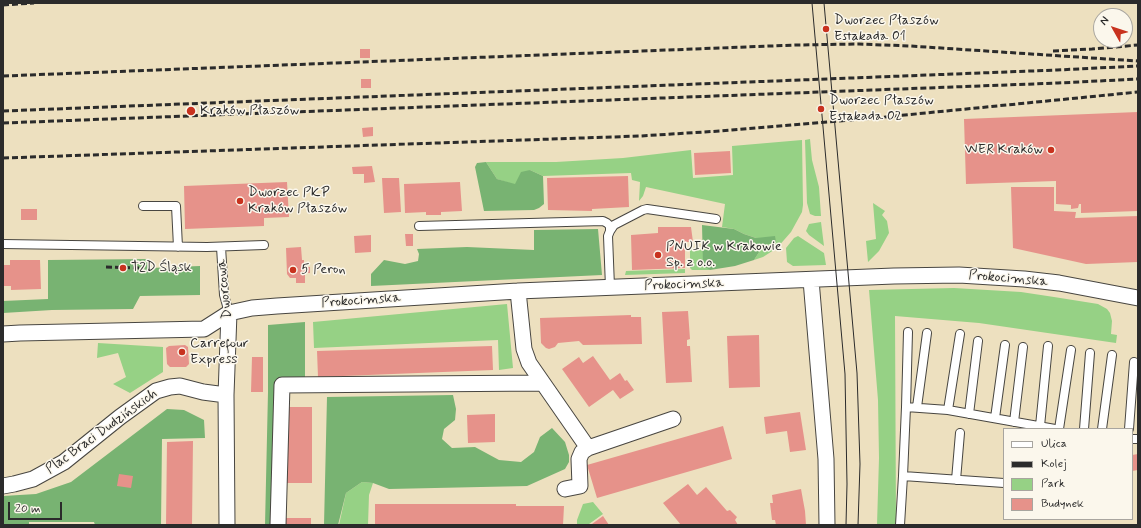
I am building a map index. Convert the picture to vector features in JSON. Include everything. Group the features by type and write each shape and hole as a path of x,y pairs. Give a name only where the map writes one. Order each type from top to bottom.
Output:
{"street":[{"name":"Prokocimska","path":"229,313 252,308 277,306 518,291 938,274 982,275 1059,283 1138,298"},
{"path":"811,280 826,459 827,525"},
{"path":"518,291 524,349 529,363 588,448"},
{"path":"3,334 20,332 204,329 229,313"},
{"name":"Dworcowa","path":"227,525 226,395 229,313"},
{"path":"278,525 282,386 542,383"},
{"name":"Plac Braci Dudzińskich","path":"3,486 33,479 64,462 120,417 156,391 180,386 203,392 226,395"},
{"path":"565,489 580,486 579,459 582,452 588,448 673,419"}],"lane":[{"path":"143,206 176,206 178,247"},
{"path":"610,288 608,236 614,225 647,209 716,219"},
{"path":"419,226 603,221 610,226 610,231"},
{"name":"Dworcowa","path":"3,244 222,247 224,295 229,313"},
{"path":"222,247 264,245"},
{"path":"900,525 908,332"},
{"path":"917,407 927,333"},
{"path":"948,410 960,334"},
{"path":"969,414 978,341"},
{"path":"995,418 1004,345"},
{"path":"1040,426 1048,346"},
{"path":"1014,422 1023,347"},
{"path":"1060,428 1071,350"},
{"path":"1084,428 1090,353"},
{"path":"1102,428 1112,355"},
{"path":"1129,428 1134,362"},
{"path":"906,407 948,410 1050,428"},
{"path":"956,480 960,433"},
{"path":"903,476 1003,483"}],"green space":[{"path":"810,139 812,160 819,187 821,216 810,214 807,203 805,140"},
{"path":"802,140 802,212 791,232 777,248 763,257 754,260 763,246 776,242 756,238 734,229 722,227 725,204 646,187 643,196 639,201 640,182 632,180 631,173 543,176 530,170 515,185 497,179 486,162 556,162 623,158 691,150 693,178 733,175 732,146"},
{"path":"486,162 497,179 515,184 521,172 530,170 543,176 544,204 534,210 484,211 475,167 477,163"},
{"path":"873,203 885,211 882,215 887,221 889,233 879,251 868,262 866,241 876,239"},
{"path":"821,222 824,246 806,231 809,224"},
{"path":"702,225 734,229 756,238 775,236 776,242 763,246 754,260 735,266 710,270 703,266"},
{"path":"598,229 602,275 371,286 371,274 384,260 405,264 418,261 419,254 417,249 467,247 534,250 534,230"},
{"path":"798,236 824,253 826,265 793,266 787,262 786,248 794,238"},
{"path":"703,248 703,265 710,270 692,270 690,268 690,249"},
{"path":"150,259 150,268 200,266 200,295 140,296 133,309 52,310 3,313 3,301 48,299 48,260"},
{"path":"685,269 685,273 625,275 626,271"},
{"path":"954,288 1021,292 1098,304 1107,309 1110,313 1112,321 1111,334 1117,335 1116,343 979,323 895,316 896,525 877,525 879,458 878,400 869,290"},
{"path":"507,304 513,368 499,370 498,340 314,348 313,322"},
{"path":"305,322 305,378 276,380 274,525 265,525 268,325"},
{"path":"98,343 163,347 163,372 130,393 113,384 126,377 118,353 97,358"},
{"path":"453,395 456,409 455,420 444,429 442,439 452,448 475,447 499,460 521,462 534,452 540,437 552,428 565,442 569,455 569,462 565,469 527,486 389,489 373,483 362,482 346,493 338,525 324,525 327,397"},
{"path":"167,409 184,410 204,420 205,438 162,439 161,525 95,525 94,522 29,522 29,525 3,525 3,496 36,494 71,482"},
{"path":"362,482 373,483 369,495 368,525 339,525 346,493"},
{"path":"593,502 603,514 589,525 577,525 577,520 583,504"}],"building":[{"path":"360,49 370,49 370,58 360,58"},
{"path":"361,79 371,79 371,88 361,88"},
{"name":"WER Kraków","path":"1138,112 1138,211 1081,213 1081,204 1079,204 1078,208 1071,209 1071,205 1056,204 1056,181 966,184 964,119"},
{"path":"373,127 373,136 363,137 362,128"},
{"path":"730,151 731,173 695,175 694,153"},
{"path":"372,166 375,182 364,183 364,174 353,174 352,167"},
{"path":"628,176 629,207 592,209 592,211 548,210 547,178"},
{"path":"382,178 399,178 401,212 384,213"},
{"name":"Dworzec PKP Kraków Płaszów","path":"287,182 289,217 264,218 264,226 185,229 184,186"},
{"path":"460,182 462,211 441,212 441,215 426,215 426,212 405,213 404,184"},
{"path":"1011,187 1054,187 1054,211 1076,212 1075,218 1138,216 1138,262 1086,264 1013,248"},
{"path":"21,209 37,209 37,220 21,220"},
{"name":"PNUIK w Krakowie Sp. z o.o.","path":"658,227 691,227 693,242 685,242 685,268 632,270 631,235 658,233"},
{"path":"405,234 413,234 413,246 406,246"},
{"path":"371,235 371,252 355,253 354,236"},
{"path":"301,247 304,267 310,267 310,273 305,273 305,283 296,283 296,278 290,278 287,274 286,248"},
{"path":"10,260 40,260 41,289 11,290 11,286 3,286 3,265 10,265"},
{"path":"688,311 690,339 687,340 687,346 690,346 692,382 666,383 662,312"},
{"path":"631,315 631,317 641,317 642,344 583,345 579,341 558,343 555,347 549,349 541,343 540,318"},
{"path":"759,335 760,387 729,388 727,336"},
{"path":"185,345 188,347 189,364 186,367 170,367 167,364 166,348 169,346"},
{"path":"492,346 493,370 318,377 317,351"},
{"path":"593,356 610,380 620,373 625,381 627,380 634,390 620,399 613,390 589,407 562,369 579,357 583,363"},
{"path":"252,357 263,357 263,392 251,392"},
{"path":"286,407 312,407 312,483 286,483"},
{"path":"800,412 806,450 790,452 787,431 766,434 764,417"},
{"path":"495,414 495,442 468,443 467,415"},
{"path":"723,426 732,459 597,498 587,465"},
{"path":"193,441 192,525 166,525 167,442"},
{"path":"1138,454 1138,470 1133,471 1133,455"},
{"path":"119,474 133,476 131,488 117,486"},
{"path":"688,484 697,495 706,487 727,511 730,510 737,517 735,520 738,525 681,525 663,503"},
{"path":"801,489 806,525 776,525 775,520 772,520 770,503 773,503 772,495"},
{"path":"375,504 516,504 516,506 564,506 563,525 375,525"},
{"path":"603,516 609,525 592,525 592,524"},
{"path":"285,518 311,518 311,525 285,525"}],"tram line":[{"path":"812,3 845,374 847,484 846,525"},
{"path":"824,3 857,373 860,464 858,525"}],"railway":[{"path":"3,5 34,3"},
{"path":"3,76 796,45 859,44 1138,61"},
{"path":"1053,51 1138,45"},
{"path":"3,111 1138,66"},
{"path":"3,123 1138,79"},
{"path":"3,158 640,136 875,118 1138,92"},
{"path":"106,267 140,268"}],"place":[{"name":"Dworzec Płaszów Estakada 01","path":"826,29"},
{"name":"Dworzec Płaszów Estakada 02","path":"821,109"},
{"name":"Kraków Płaszów","path":"191,111"},
{"name":"WER Kraków","path":"1051,150"},
{"name":"Dworzec PKP Kraków Płaszów","path":"240,201"},
{"name":"PNUIK w Krakowie Sp. z o.o.","path":"658,255"},
{"name":"T2D Śląsk","path":"123,268"},
{"name":"5 Peron","path":"293,270"},
{"name":"Carrefour Express","path":"182,352"}]}
